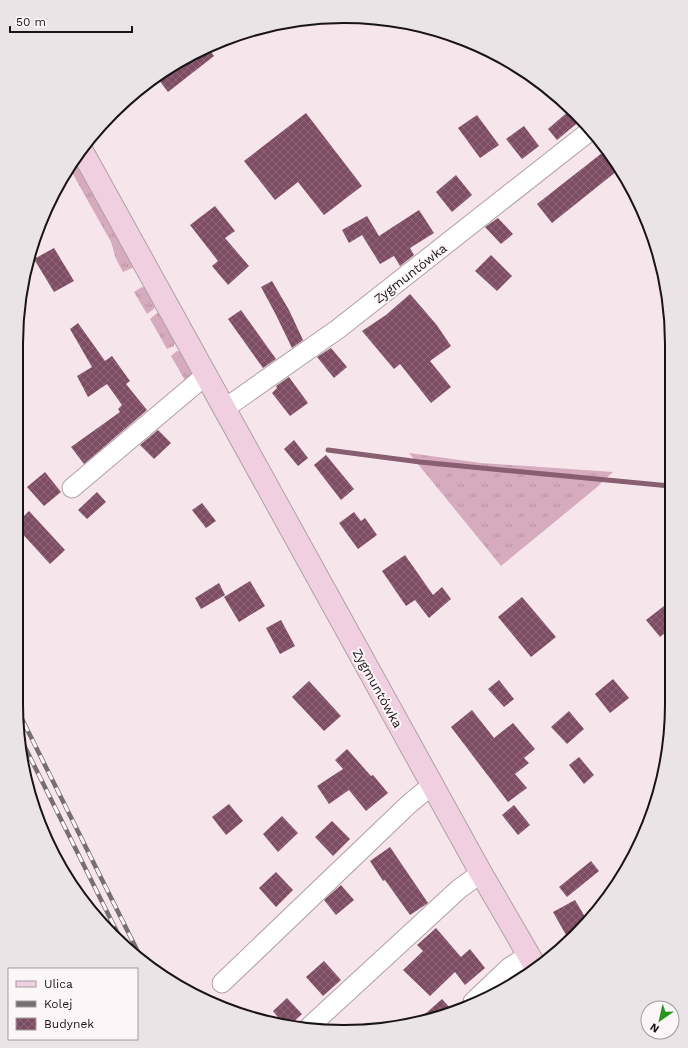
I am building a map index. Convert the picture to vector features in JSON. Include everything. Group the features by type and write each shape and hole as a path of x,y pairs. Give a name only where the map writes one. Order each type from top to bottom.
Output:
{"street":[{"name":"Zygmuntówka","path":"224,409 338,329 586,134"},
{"name":"Zygmuntówka","path":"84,155 432,785 532,961"},
{"path":"72,488 206,375"},
{"path":"222,983 409,804 432,785"},
{"path":"313,1023 459,888 481,873"},
{"path":"481,994 510,967 532,961"}],"green space":[{"path":"78,164 134,265 132,268 123,272 116,259 111,242 72,173"},
{"path":"142,287 146,288 155,304 154,309 147,314 134,292"},
{"path":"157,313 161,314 175,340 174,346 167,349 150,319"},
{"path":"177,351 181,352 194,375 186,382 171,356"},
{"path":"409,453 481,463 613,472 596,488 501,566"}],"building":[{"path":"211,52 214,56 168,92 160,81"},
{"path":"306,113 362,186 324,215 298,182 275,200 244,161"},
{"path":"567,113 577,123 557,140 548,129"},
{"path":"477,115 499,145 480,158 458,128"},
{"path":"524,126 539,146 522,159 506,139"},
{"path":"602,153 615,173 552,223 537,204"},
{"path":"456,175 472,195 452,212 436,192"},
{"path":"215,206 235,231 225,238 249,266 228,285 212,266 218,261 190,225"},
{"path":"419,210 434,233 410,248 414,255 400,266 394,256 380,264 362,235 349,243 342,230 367,216 379,236"},
{"path":"498,218 513,234 501,244 485,227"},
{"path":"54,248 74,281 54,292 35,259"},
{"path":"491,255 512,276 497,291 475,271"},
{"path":"272,281 289,310 303,340 292,348 261,287"},
{"path":"410,294 436,324 451,346 430,361 451,387 431,403 400,364 394,369 362,331 386,315"},
{"path":"241,310 276,359 263,368 228,319"},
{"path":"78,323 105,361 112,356 130,381 126,384 147,410 84,464 71,447 120,412 118,409 122,405 107,384 88,397 77,376 92,367 70,329"},
{"path":"331,348 347,367 334,378 317,357"},
{"path":"289,377 308,403 290,416 272,393 277,388 276,386"},
{"path":"158,430 171,443 154,459 140,445"},
{"path":"294,440 308,458 298,466 284,449"},
{"path":"326,455 354,489 341,500 314,465"},
{"path":"45,472 61,492 44,506 27,487"},
{"path":"97,492 106,502 87,519 78,510"},
{"path":"202,503 216,521 206,528 192,510"},
{"path":"29,511 65,550 50,564 23,535 23,517"},
{"path":"354,512 361,521 365,518 377,535 358,549 339,523"},
{"path":"405,555 433,595 442,587 451,599 429,618 415,600 406,606 382,571"},
{"path":"250,581 265,606 239,622 224,597"},
{"path":"219,583 225,595 201,609 195,598"},
{"path":"522,597 556,637 531,657 498,617"},
{"path":"664,606 665,633 660,637 646,620"},
{"path":"281,620 295,646 280,654 266,628"},
{"path":"613,679 629,698 610,713 595,694"},
{"path":"499,680 514,699 504,707 488,689"},
{"path":"309,681 341,716 324,731 292,697"},
{"path":"472,710 494,738 513,723 535,749 524,758 529,763 515,774 527,788 508,802 451,727"},
{"path":"569,711 584,729 567,744 551,727"},
{"path":"347,749 371,776 373,775 388,793 366,811 349,790 329,804 317,786 343,769 335,760"},
{"path":"579,757 594,775 584,784 569,765"},
{"path":"229,804 243,821 226,835 212,817"},
{"path":"514,805 530,825 518,835 502,815"},
{"path":"282,816 298,833 278,852 263,834"},
{"path":"332,821 350,839 333,856 315,837"},
{"path":"390,847 428,903 410,915 385,880 383,881 370,861"},
{"path":"591,861 599,871 567,897 559,887"},
{"path":"276,872 293,890 276,907 259,888"},
{"path":"341,885 354,900 336,915 324,900"},
{"path":"575,900 585,916 566,935 553,912"},
{"path":"436,928 461,957 470,949 485,968 465,985 455,972 430,996 403,970 423,951 417,945"},
{"path":"324,961 341,980 323,996 306,977"},
{"path":"287,998 302,1014 294,1021 279,1019 273,1011"},
{"path":"442,999 449,1007 427,1014 424,1015"}],"waterway":[{"path":"328,450 420,462 665,486"}],"railway":[{"path":"24,723 136,949"},
{"path":"27,750 116,930"}]}
